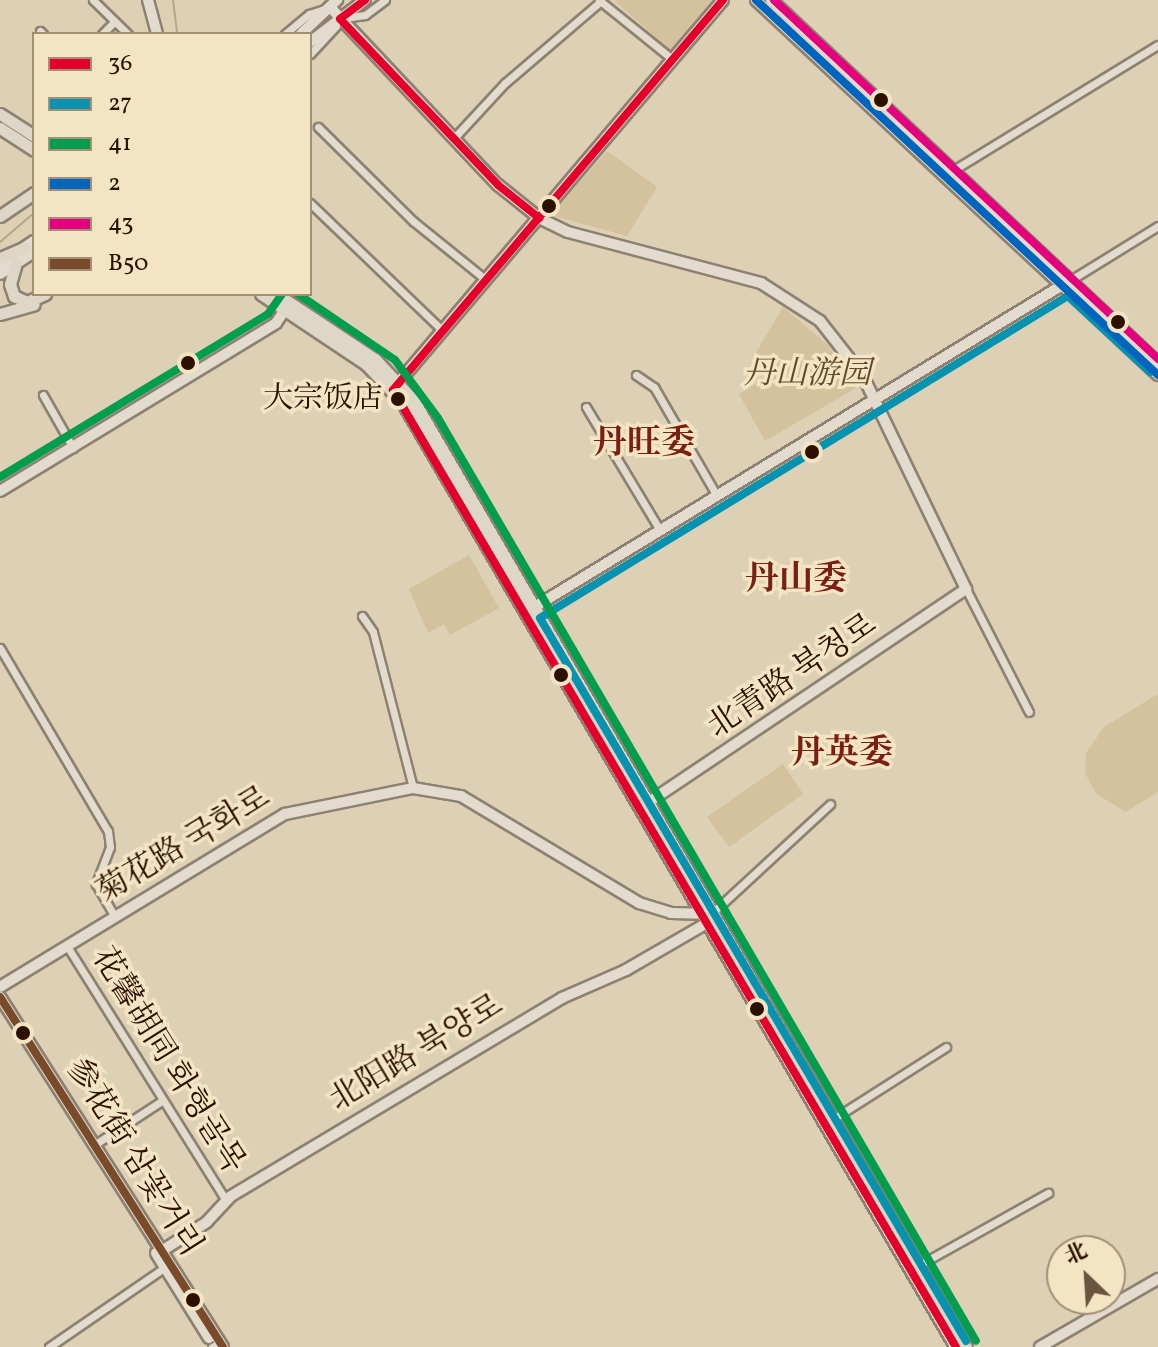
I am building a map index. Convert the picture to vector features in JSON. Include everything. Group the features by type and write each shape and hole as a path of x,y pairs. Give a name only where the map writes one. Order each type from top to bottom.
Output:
{"main road":[{"path":"0,114 32,135"},
{"path":"0,128 32,149"},
{"path":"0,214 32,192"},
{"path":"0,261 31,247"},
{"path":"16,263 5,278 18,300 30,302 41,296"},
{"path":"0,314 46,296"},
{"path":"266,296 288,306"},
{"path":"279,296 396,386 956,1347"},
{"path":"528,611 647,803 706,917 833,1119 966,1347"}],"street":[{"path":"93,0 126,32"},
{"path":"148,0 156,32"},
{"path":"312,40 365,0"},
{"path":"340,19 365,15 385,0"},
{"path":"396,386 441,329 723,0"},
{"path":"756,0 1157,370"},
{"path":"771,0 947,175"},
{"path":"454,138 505,83 600,1 672,59"},
{"path":"333,2 340,19 454,138 539,218 568,232 737,274 775,290 806,309 840,341 874,400 1029,712"},
{"path":"287,32 309,14 333,2"},
{"path":"303,32 333,2"},
{"path":"312,52 328,40 340,19"},
{"path":"104,32 115,21"},
{"path":"947,175 1158,45"},
{"path":"318,127 413,221 485,279"},
{"path":"312,205 441,329"},
{"path":"528,611 1158,226"},
{"path":"16,263 31,247"},
{"path":"0,491 276,323 288,306"},
{"path":"636,375 654,387 717,496"},
{"path":"43,395 73,448"},
{"path":"586,407 660,530"},
{"name":"北青路 북청로","path":"647,803 966,589"},
{"path":"362,616 373,632 413,788"},
{"path":"0,648 108,831 110,847 96,884 115,917"},
{"name":"菊花路 국화로","path":"0,987 296,809 413,788 461,796 639,903 671,913 706,917"},
{"path":"706,917 830,804"},
{"name":"北阳路 북양로","path":"159,1253 207,1222 226,1200 562,998 626,970 706,917"},
{"name":"花馨胡同 화형골목","path":"67,946 226,1200"},
{"name":"参花街 삼꽃거리","path":"0,997 216,1347"},
{"name":"参花街 삼꽃거리","path":"0,1009 159,1253 164,1268 216,1347"},
{"path":"833,1119 946,1047"},
{"path":"94,1145 163,1100"},
{"path":"919,1265 1048,1193"},
{"path":"49,1347 164,1268"},
{"path":"1040,1347 1158,1279"}],"green space":[{"path":"614,0 712,0 671,52"},
{"path":"607,151 657,187 627,236 550,215"},
{"name":"丹山游园","path":"783,307 828,345 856,388 765,441 739,394 769,376 754,356"},
{"path":"469,555 499,608 450,635 444,624 428,633 409,589"},
{"path":"1158,694 1158,792 1126,812 1096,794 1085,773 1086,753 1104,727"},
{"path":"783,764 803,794 729,847 707,817"}],"waterway":[{"path":"173,0 177,32"},
{"path":"0,242 32,215"}],"transit line":[{"name":"36","path":"365,0 340,19 498,185 539,218"},
{"name":"36","path":"723,0 393,390 956,1347"},
{"name":"2","path":"756,0 1158,375"},
{"name":"43","path":"774,0 1158,359"},
{"name":"41","path":"0,477 268,314 281,296"},
{"name":"41","path":"301,296 395,360 438,418 976,1341"},
{"name":"27","path":"966,1341 540,618 1068,296 1150,372"},
{"name":"B50","path":"0,997 223,1347"}],"place":[{"name":"大宗饭店","path":"398,399"}],"district":[{"name":"丹旺委","path":"644,445"},
{"name":"丹山委","path":"796,581"},
{"name":"丹英委","path":"842,755"}]}
